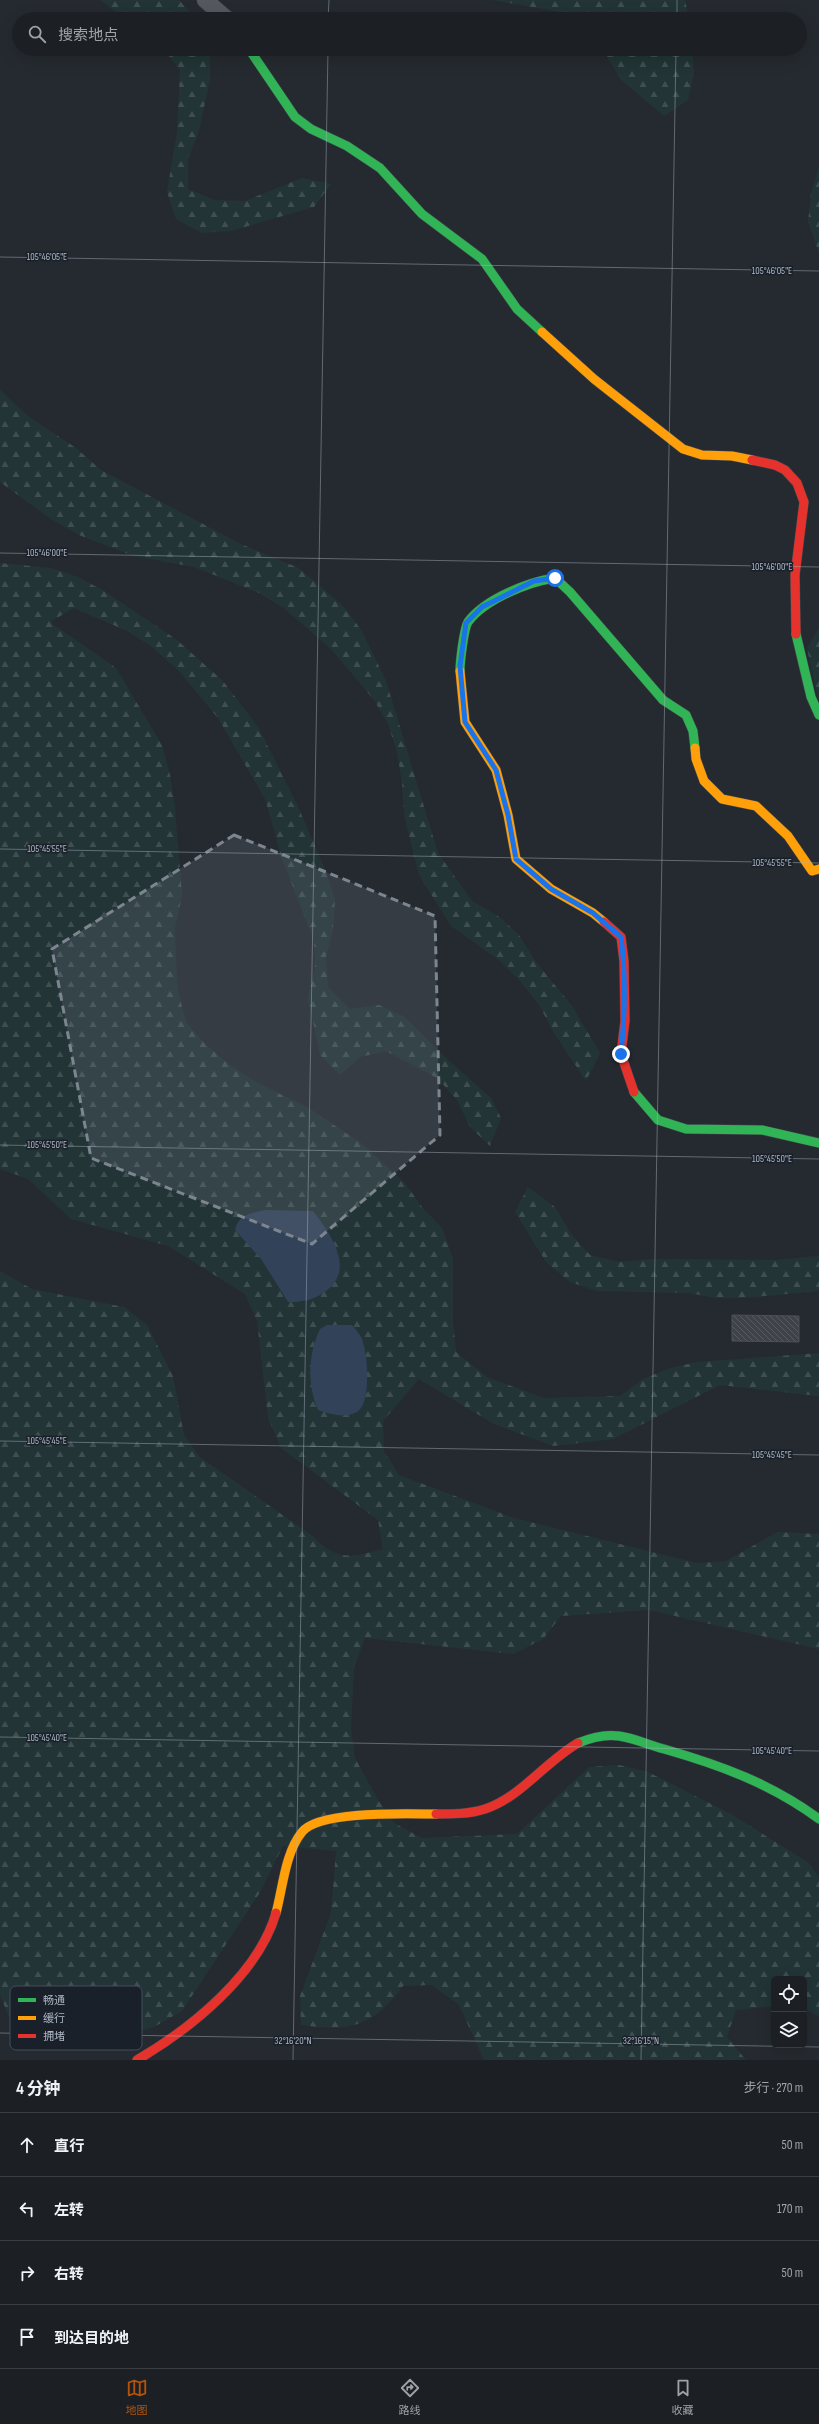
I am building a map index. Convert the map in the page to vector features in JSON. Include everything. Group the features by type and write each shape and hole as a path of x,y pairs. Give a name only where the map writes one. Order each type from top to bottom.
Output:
{"street":[{"path":"204,1 218,12"},
{"path":"254,56 295,117 311,129 347,146 380,168 422,214 482,259 517,309 594,379 665,435 683,449 702,455 732,456 775,465 785,470 797,483 804,502 795,575 795,629 811,697 819,715"},
{"path":"819,869 812,871 788,836 756,806 722,799 704,781 696,758 693,731 686,715 663,700 570,592 555,578 534,581 482,607 466,623 460,666 465,722 496,770 508,815 516,859 551,889 593,913 621,937 624,961 625,1021 621,1054 633,1091 658,1120 686,1129 762,1130 819,1143"},
{"path":"137,2060 168,2042 225,1992 259,1952 273,1925 295,1844 303,1829 317,1822 350,1816 448,1815 486,1809 507,1798 572,1744 602,1734 619,1736 738,1772 803,1805 819,1819"}],"highlighted area":[{"path":"234,835 435,916 440,1135 312,1244 91,1158 52,949"}],"green space":[{"path":"100,0 179,0 190,12 116,12"},
{"path":"492,0 685,0 688,12 560,12"},
{"path":"169,56 210,56 210,80 198,134 188,159 188,189 215,200 245,201 302,178 331,184 314,207 231,231 202,233 176,219 167,192 177,132 180,70"},
{"path":"607,56 693,56 694,72 688,100 664,116 620,79"},
{"path":"819,167 819,253 808,222 811,193"},
{"path":"0,390 28,416 76,448 101,470 241,544 299,568 344,607 362,631 386,681 438,853 472,901 498,916 519,935 536,962 572,1006 600,1053 586,1081 554,1033 539,1005 521,982 500,961 451,926 419,875 404,815 402,782 397,752 388,724 374,700 332,650 285,609 259,593 194,567 134,556 79,535 51,519 0,482"},
{"path":"0,563 51,568 78,577 104,591 177,640 223,681 258,727 299,809 325,869 335,899 333,929 326,957 328,987 350,1009 379,1005 405,1017 445,1057 491,1098 501,1118 490,1146 470,1127 457,1100 437,1078 386,1051 360,1057 340,1075 320,1055 308,998 315,968 314,940 281,856 265,799 218,718 179,671 151,646 127,631 74,608 50,622 116,668 162,745 170,775 175,807 182,895 175,928 176,960 178,991 186,1022 206,1045 231,1066 256,1082 310,1109 361,1143 405,1183 422,1207 442,1228 453,1259 453,1321 456,1352 487,1377 544,1398 620,1396 643,1379 670,1368 697,1362 819,1353 819,1396 720,1385 613,1439 553,1446 494,1424 419,1379 383,1421 384,1451 399,1475 514,1518 697,1563 726,1561 777,1532 819,1534 819,1649 649,1610 561,1616 543,1639 513,1654 365,1638 354,1667 351,1729 355,1758 378,1800 394,1823 422,1838 517,1834 589,1767 619,1765 648,1772 731,1814 809,1863 819,1877 819,2016 807,2010 807,1976 771,1976 771,2006 736,2010 727,2037 746,2060 484,2060 459,2005 432,1985 403,1986 392,2000 381,2010 359,2024 334,2028 301,2025 300,1996 331,1913 336,1851 283,1846 259,1894 182,2011 154,2027 142,2031 142,1986 10,1986 10,2019 0,1995 0,1271 32,1289 124,1307 147,1325 173,1376 184,1435 200,1457 314,1537 330,1551 338,1554 354,1555 383,1549 378,1520 281,1448 268,1418 257,1321 245,1294 168,1246 71,1219 28,1179 0,1169","holes":["261,1259 305,1302 288,1302"]},
{"path":"819,628 819,703 807,648"},
{"path":"528,1187 555,1207 571,1234 590,1255 620,1262 651,1259 776,1260 819,1256 819,1291 743,1298 716,1298 689,1293 597,1291 570,1282 546,1262 515,1212"}],"water":[{"path":"265,1210 313,1211 327,1231 338,1253 340,1264 338,1275 333,1284 323,1293 315,1298 298,1302 288,1302 261,1259 235,1230 242,1218"},
{"path":"327,1325 352,1325 360,1336 363,1344 367,1365 367,1388 362,1407 357,1412 352,1414 338,1415 318,1410 314,1400 310,1369 311,1359 320,1329"}],"building":[{"path":"732,1315 799,1316 799,1342 732,1341"}],"traffic: fast":[{"path":"254,56 295,117 311,129 347,146 380,168 422,214 482,259 517,309 542,332"},
{"path":"460,671 462,645 465,631 468,622 476,614 485,606 508,593 532,583 555,578 570,592 663,700 686,715 693,731 695,748"},
{"path":"796,634 811,697 819,715"},
{"path":"634,1092 658,1120 686,1129 762,1130 819,1143"},
{"path":"578,1743 598,1737 619,1736 685,1755 725,1769 764,1786 783,1796 819,1819"}],"traffic: slow":[{"path":"542,332 594,379 683,449 702,455 732,456 752,460"},
{"path":"460,671 465,722 496,770 508,815 516,859 551,889 593,913 604,922"},
{"path":"695,748 696,759 704,781 722,799 756,806 788,836 812,871 819,869"},
{"path":"276,1913 288,1860 296,1840 302,1832 312,1825 326,1820 365,1815 436,1814"}],"traffic: jam":[{"path":"752,460 775,465 785,470 797,483 804,502 795,575 796,634"},
{"path":"604,922 621,937 624,961 625,1021 621,1054 634,1092"},
{"path":"436,1814 473,1812 485,1809 498,1803 522,1788 566,1751 578,1743"},
{"path":"137,2060 179,2033 220,1998 238,1979 254,1958 267,1936 276,1913"}],"route":[{"path":"555,578 534,581 482,607 466,623 460,666 465,722 496,770 508,815 516,859 551,889 593,913 621,937 624,961 625,1021 621,1054"}]}
